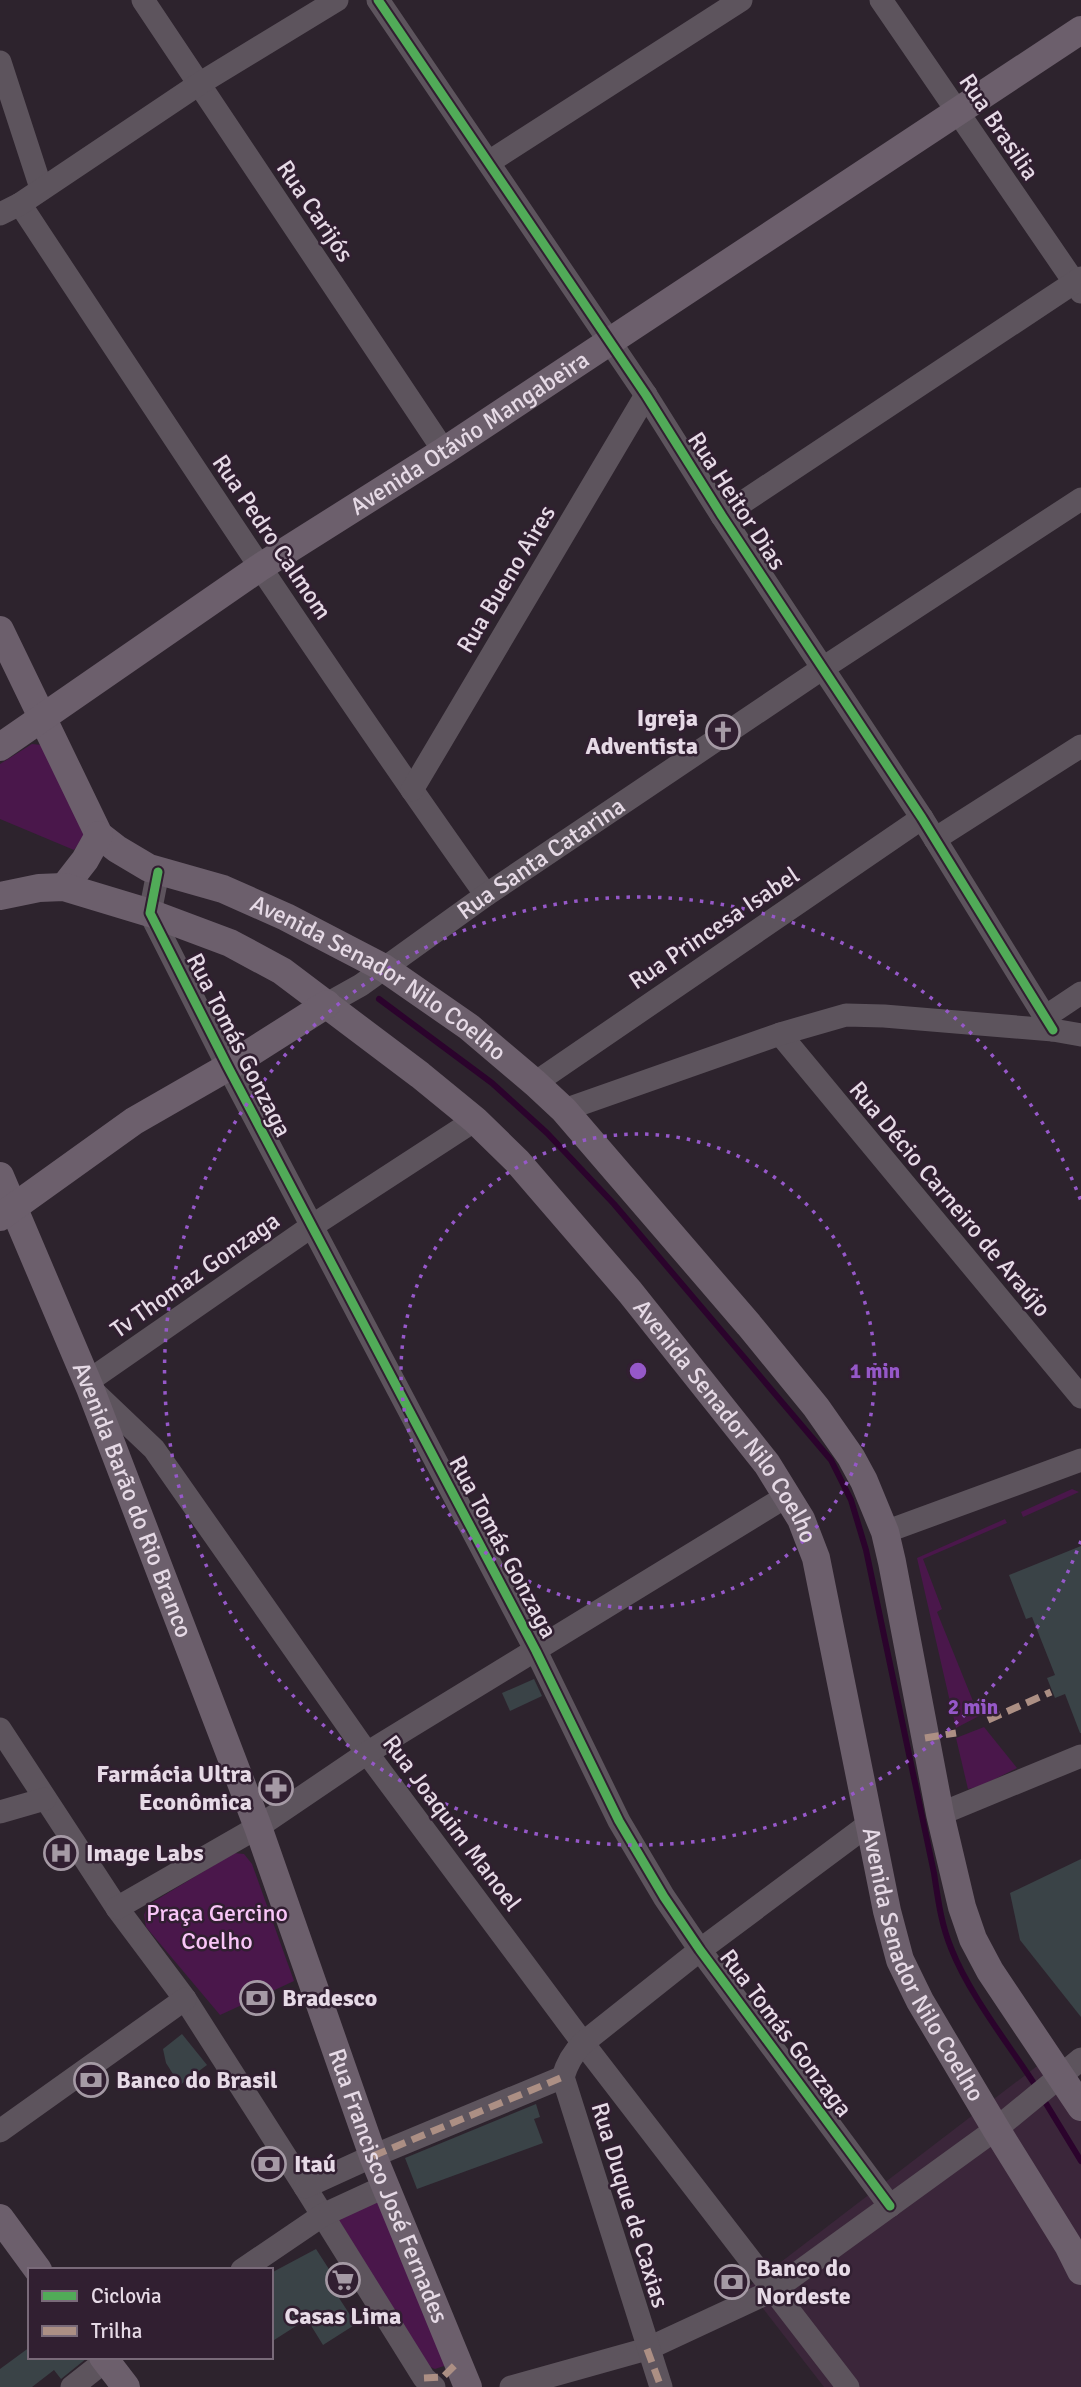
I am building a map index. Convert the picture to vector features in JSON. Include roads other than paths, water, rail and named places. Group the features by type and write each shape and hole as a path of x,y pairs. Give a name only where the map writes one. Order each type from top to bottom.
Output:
{"main road":[{"name":"Avenida Otávio Mangabeira","path":"0,747 260,568 444,451 1081,30"},
{"path":"0,630 99,835 85,860 64,887"},
{"name":"Avenida Senador Nilo Coelho","path":"99,835 128,856 158,872 223,889 286,917 384,968 469,1027 564,1110 816,1407 852,1458 885,1532 940,1814 962,1907 973,1939 990,1971 1064,2074 1081,2107"},
{"name":"Avenida Senador Nilo Coelho","path":"0,896 39,888 64,887 150,913 241,948 282,971 327,1004 475,1120 517,1161 630,1292 767,1464 808,1533 816,1558 889,1924 900,1960 920,2001 1004,2122 1081,2272"},
{"name":"Rua Santa Catarina","path":"6,1213 134,1121 228,1067 327,1004"},
{"name":"Avenida Barão do Rio Branco","path":"0,1176 6,1213 88,1385 258,1827"},
{"name":"Rua Francisco José Fernades","path":"258,1827 373,2156 468,2387"},
{"path":"0,2218 37,2268"},
{"path":"107,2359 126,2387"}],"street":[{"name":"Rua Carijós","path":"144,0 444,451"},
{"path":"10,209 199,84 337,0"},
{"name":"Rua Heitor Dias","path":"379,0 646,395 722,516 922,818 1049,1023"},
{"path":"489,162 741,0"},
{"name":"Rua Brasilia","path":"881,0 1079,284"},
{"path":"0,62 41,188"},
{"name":"Rua Pedro Calmom","path":"10,209 486,895"},
{"path":"722,516 1079,284"},
{"name":"Rua Bueno Aires","path":"412,790 646,395"},
{"name":"Rua Santa Catarina","path":"327,1004 361,985 486,895 823,668 1081,499"},
{"path":"935,839 1081,746"},
{"name":"Rua Princesa Isabel","path":"535,1083 922,818"},
{"path":"150,913 158,872"},
{"name":"Rua Tomás Gonzaga","path":"150,913 228,1067 536,1651 619,1821 664,1897 700,1950 890,2206"},
{"path":"1049,1023 1081,993"},
{"path":"564,1110 780,1034 846,1015 1049,1023 1081,1035"},
{"name":"Rua Décio Carneiro de Araújo","path":"780,1034 1081,1397"},
{"name":"Tv Thomaz Gonzaga","path":"88,1385 312,1226 475,1120"},
{"name":"Rua Joaquim Manoel","path":"88,1385 155,1449 367,1753 583,2043 848,2387"},
{"path":"885,1532 1081,1460"},
{"path":"117,1908 258,1827 367,1753 787,1496"},
{"path":"0,1729 117,1908 185,2000 424,2378 434,2387"},
{"path":"940,1814 1081,1756"},
{"path":"0,1812 46,1799"},
{"path":"305,2187 564,2077 569,2061 583,2043 700,1950 869,1824"},
{"path":"0,2132 185,2000"},
{"path":"511,2387 647,2349 774,2290 1004,2122 1064,2074"},
{"name":"Rua Duque de Caxias","path":"564,2077 661,2387"},
{"path":"245,2268 323,2215 386,2186"},
{"path":"72,2387 105,2359"}],"waterway":[{"path":"379,999 492,1083 547,1133 614,1204 831,1460 851,1500 866,1550 948,1939 979,2002 1037,2088"},
{"path":"1042,2097 1081,2161"}],"place":[{"name":"Igreja Adventista","path":"723,732"},
{"name":"Farmácia Ultra Econômica","path":"276,1788"},
{"name":"Image Labs","path":"61,1853"},
{"name":"Bradesco","path":"257,1998"},
{"name":"Banco do Brasil","path":"91,2080"},
{"name":"Itaú","path":"269,2164"},
{"name":"Casas Lima","path":"343,2280"},
{"name":"Banco do Nordeste","path":"732,2282"}],"park label":[{"name":"Praça Gercino Coelho","path":"217,1927"}]}
